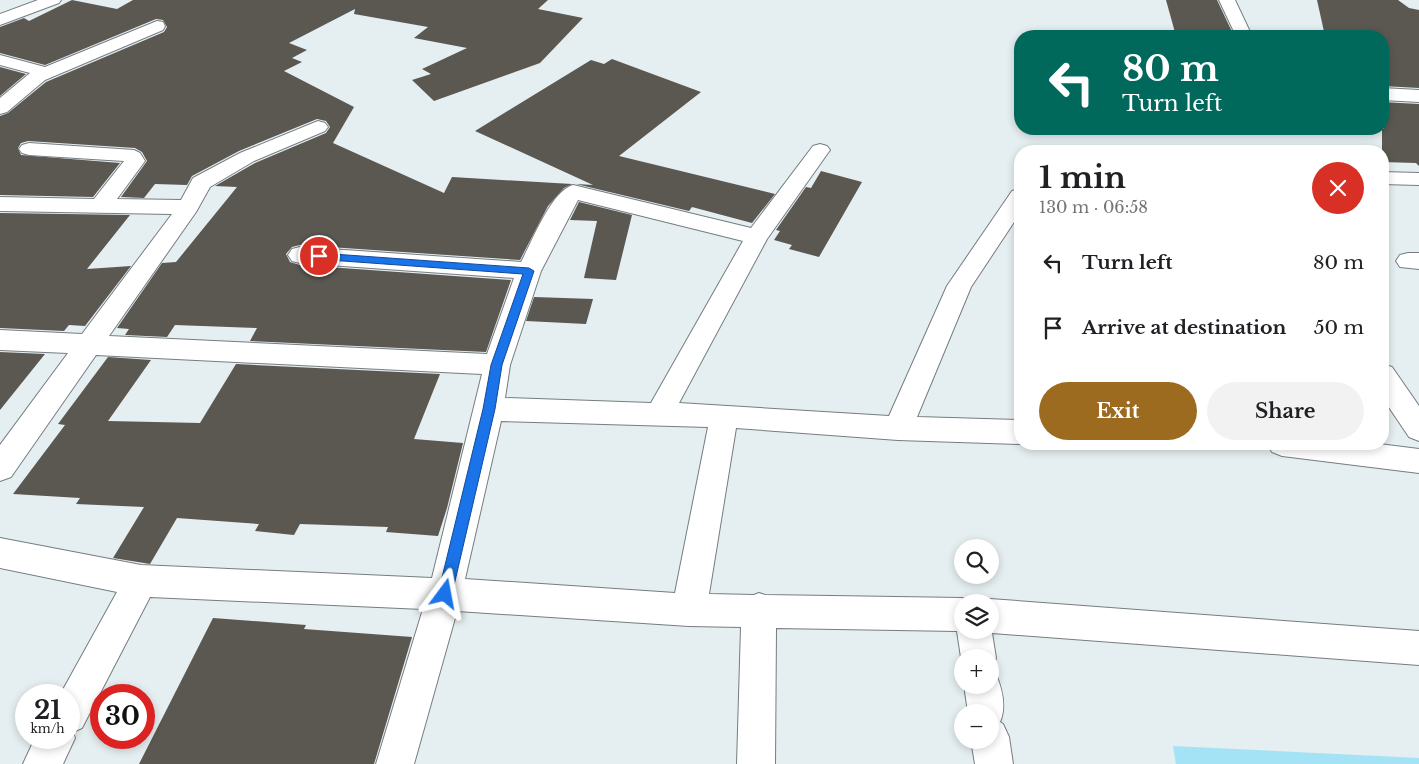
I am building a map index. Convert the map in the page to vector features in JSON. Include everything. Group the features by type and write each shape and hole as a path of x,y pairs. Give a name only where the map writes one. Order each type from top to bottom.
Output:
{"street":[{"path":"0,20 53,0"},
{"path":"1227,0 1241,30"},
{"path":"0,108 38,76 157,26"},
{"path":"0,60 35,68 39,71 38,76"},
{"path":"1389,94 1419,96"},
{"path":"0,468 188,207 201,184 246,158 318,127"},
{"path":"29,149 127,154 133,157 135,161 100,206"},
{"path":"659,414 757,237 820,150"},
{"path":"1389,178 1419,179"},
{"path":"395,764 445,594 489,409 497,365 529,271 564,202 573,192 757,237"},
{"path":"0,204 188,207"},
{"path":"898,428 959,286 1014,205"},
{"path":"300,255 529,271"},
{"path":"0,340 497,365"},
{"path":"1389,384 1419,429"},
{"path":"489,409 724,416 898,428 1014,432"},
{"path":"689,610 724,416"},
{"path":"1330,450 1419,461"},
{"path":"0,553 141,580 445,594 689,610 759,609 954,615"},
{"path":"80,694 141,580"},
{"path":"756,764 759,609"},
{"path":"999,617 1419,648"},
{"path":"42,764 50,749"},
{"path":"992,749 994,764"}],"shaded area":[{"path":"1173,746 1419,758 1419,764 1176,764"}],"building":[{"path":"72,0 117,9 133,0 548,0 538,9 583,18 540,63 434,101 412,80 431,74 422,69 467,48 414,38 428,27 354,14 355,9 289,43 307,50 292,58 302,62 284,71 354,107 333,143 444,193 452,177 572,184 564,188 548,206 520,260 300,245 292,247 286,254 290,262 300,265 511,280 486,352 250,341 257,328 175,325 167,337 125,335 129,329 117,328 162,263 176,262 237,187 215,186 255,163 326,133 330,127 326,121 317,119 239,151 192,176 187,185 155,184 144,198 121,197 147,161 142,152 135,148 28,141 21,143 18,148 21,155 120,163 93,197 0,195 0,116 8,113 46,82 164,32 167,27 163,20 156,19 45,65 0,53 0,27 24,18 29,21"},
{"path":"1166,0 1217,0 1231,30 1174,30"},
{"path":"1317,0 1398,0 1409,8 1419,10 1419,88 1389,86 1389,30 1324,30"},
{"path":"612,59 701,92 619,156 775,194 752,223 692,207 689,211 576,184 593,185 475,131 591,60 604,64"},
{"path":"0,67 26,74 0,96"},
{"path":"1389,102 1419,104 1419,166 1416,163 1389,162 1389,145 1382,145 1382,135 1389,135"},
{"path":"821,171 862,182 819,257 789,249 792,245 774,240 780,231 776,230 806,187 811,188"},
{"path":"579,202 632,215 616,280 584,278 597,221 570,220"},
{"path":"0,213 130,215 87,269 131,266 85,326 69,325 64,331 0,328"},
{"path":"534,297 593,299 586,324 526,321"},
{"path":"0,352 45,354 0,410"},
{"path":"108,357 151,360 108,421 200,423 236,364 440,374 414,439 463,443 438,536 386,532 388,527 300,524 294,535 255,531 259,524 177,518 150,564 113,558 144,507 76,504 80,498 13,494 65,425 58,424"},
{"path":"213,618 306,625 304,629 412,637 374,764 139,764 147,749 155,749 155,732"}],"route":[{"path":"319,256 529,271 497,365 489,409 445,594"}]}
